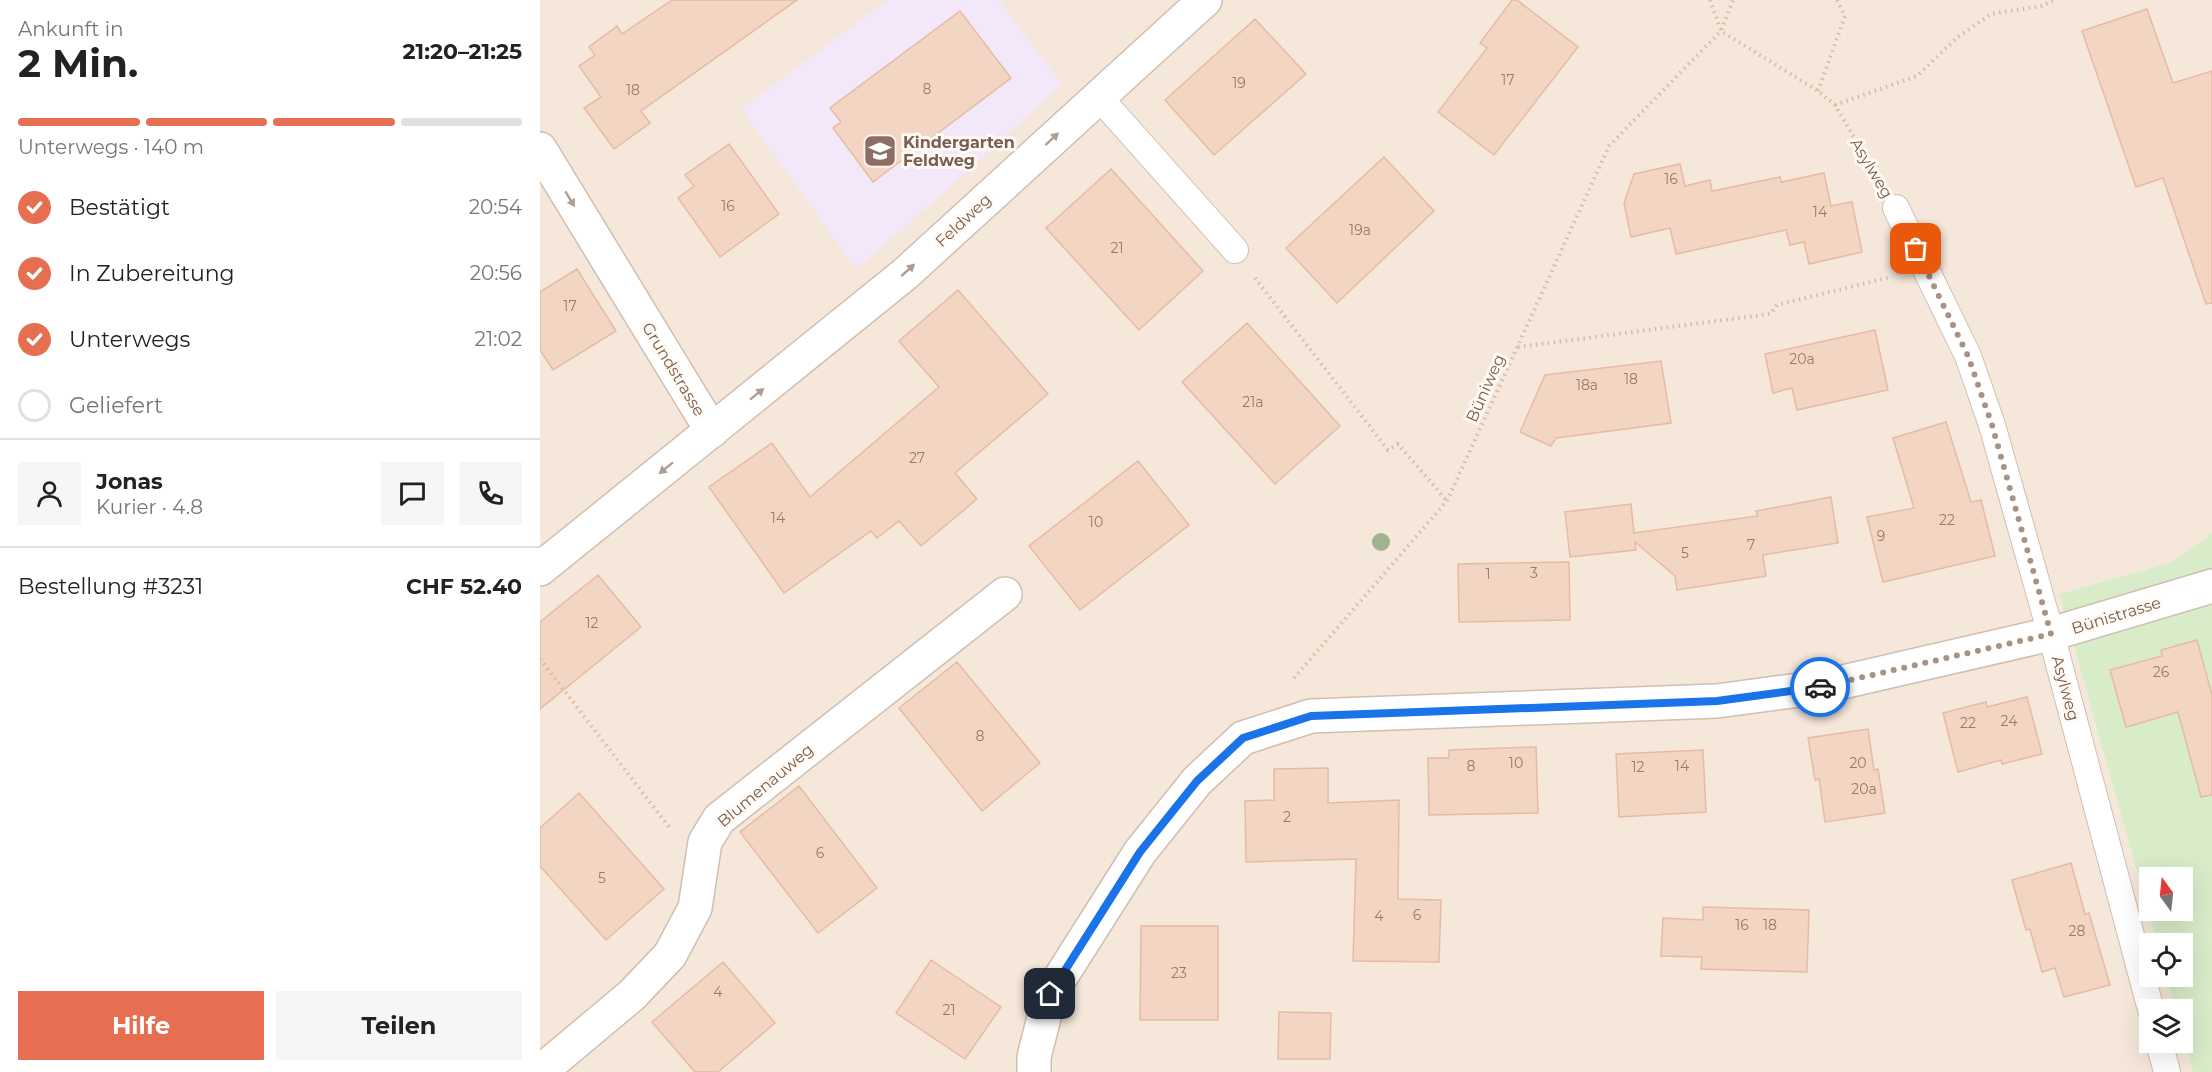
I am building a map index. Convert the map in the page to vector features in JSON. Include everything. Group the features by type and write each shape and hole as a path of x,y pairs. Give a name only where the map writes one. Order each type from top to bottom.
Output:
{"street":[{"name":"Feldweg","path":"712,431 905,274 1205,0"},
{"name":"Grundstrasse","path":"540,149 712,431 540,569"},
{"name":"Bünistrasse","path":"1034,1072 1034,1057 1050,994 1140,852 1197,781 1243,738 1311,716 1735,700 1821,687 2051,634 2212,586"},
{"name":"Blumenauweg","path":"540,1072 632,995 670,955 695,908 705,842 719,819 1005,594"}],"lane":[{"path":"1098,96 1235,250"},
{"name":"Asylweg","path":"1896,208 1971,366 1992,425 2051,634 2148,999"},
{"path":"2162,1053 2167,1072"}],"path":[{"path":"1710,0 1720,31"},
{"path":"1720,31 1733,0"},
{"path":"1818,90 1845,16 1837,0"},
{"path":"1835,105 1917,76 1958,37 1991,14 2042,6 2054,0"},
{"name":"Asylweg","path":"1720,31 1818,90 1835,105 1896,208"},
{"name":"Büniweg","path":"1288,685 1447,501 1609,146 1720,31"},
{"path":"1235,250 1389,450 1398,444 1447,501"},
{"path":"1517,347 1770,314 1777,305 1925,269"},
{"path":"540,659 680,841 705,842"}],"shaded area":[{"path":"540,0 2212,0 2212,533 2172,562 2059,594 2139,879 2139,921 2151,921 2154,933 2139,933 2139,987 2169,987 2172,999 2139,999 2139,1053 2188,1053 2193,1072 540,1072"},
{"name":"Kindergarten Feldweg","path":"887,0 999,0 1062,84 945,192 856,269 741,109"}],"green space":[{"path":"2212,533 2212,1072 2193,1072 2188,1053 2193,1053 2193,999 2172,999 2169,987 2193,987 2193,933 2154,933 2151,921 2193,921 2193,867 2139,867 2139,879 2059,594 2172,562"}],"building":[{"path":"672,0 797,0 641,111 650,123 614,149 584,108 601,97 579,66 595,55 589,47 617,26 622,34"},
{"path":"1512,0 1517,0 1578,47 1494,155 1438,112 1487,48 1480,43"},
{"path":"2147,9 2173,83 2212,71 2212,303 2206,304 2163,178 2136,187 2082,31"},
{"path":"960,11 1011,78 873,182 833,128 841,122 830,108"},
{"path":"1255,19 1306,74 1214,155 1165,100"},
{"path":"729,144 779,214 720,257 678,198 694,186 685,175"},
{"path":"1384,157 1434,211 1337,303 1286,248"},
{"path":"1680,164 1685,186 1710,180 1712,191 1780,177 1781,182 1824,173 1831,206 1852,202 1862,252 1809,264 1804,242 1790,245 1786,230 1676,254 1670,228 1631,237 1624,203 1634,174"},
{"path":"1111,169 1203,271 1139,330 1046,228"},
{"path":"577,269 616,331 553,370 540,350 540,292"},
{"path":"958,290 1048,394 955,473 977,499 921,546 899,521 877,538 871,531 784,593 709,487 772,443 810,497 939,387 899,341"},
{"path":"1247,323 1340,426 1275,484 1182,382"},
{"path":"1875,330 1888,390 1797,410 1792,388 1773,393 1765,354"},
{"path":"1661,361 1671,423 1556,438 1551,446 1520,432 1545,375"},
{"path":"1946,422 1971,502 1981,500 1995,556 1883,582 1867,517 1914,508 1893,438"},
{"path":"1138,461 1189,525 1080,610 1029,546"},
{"path":"1831,497 1838,543 1763,555 1766,576 1677,590 1675,576 1635,542 1636,550 1570,557 1565,512 1631,504 1634,533 1758,516 1756,511"},
{"path":"1569,562 1570,620 1459,622 1458,564"},
{"path":"598,575 641,627 540,709 540,622"},
{"path":"2197,640 2212,695 2212,795 2201,797 2178,712 2126,727 2110,670 2162,656 2161,650"},
{"path":"957,662 1040,763 982,811 899,708"},
{"path":"2027,697 2042,754 2002,764 2001,760 1958,772 1943,713 1986,702 1987,707"},
{"path":"1868,729 1874,770 1878,769 1885,813 1825,822 1819,779 1815,780 1808,738"},
{"path":"1536,747 1538,813 1429,815 1428,758 1449,758 1449,750"},
{"path":"1703,750 1706,812 1619,817 1616,754"},
{"path":"1328,768 1328,803 1399,800 1398,899 1441,900 1439,962 1353,961 1356,859 1246,862 1245,801 1274,800 1274,769"},
{"path":"799,786 877,888 818,933 740,832"},
{"path":"579,793 664,889 606,940 540,866 540,828"},
{"path":"2071,863 2085,914 2089,913 2110,985 2064,997 2055,968 2042,972 2030,929 2026,930 2012,880"},
{"path":"1703,907 1809,910 1807,972 1701,969 1702,957 1661,956 1663,918 1703,920"},
{"path":"1141,926 1218,926 1218,1020 1140,1020"},
{"path":"931,960 1001,1007 965,1059 896,1013"},
{"path":"723,962 775,1023 718,1072 695,1072 652,1022"},
{"path":"1279,1012 1331,1013 1330,1059 1278,1059"}],"way so far":[{"path":"1820,687 2051,634 1992,425 1968,356 1916,249"}],"place":[{"name":"Kindergarten Feldweg","path":"880,151"}],"route":[{"path":"1050,994 1140,852 1197,781 1243,738 1311,716 1735,700 1820,687"}]}
